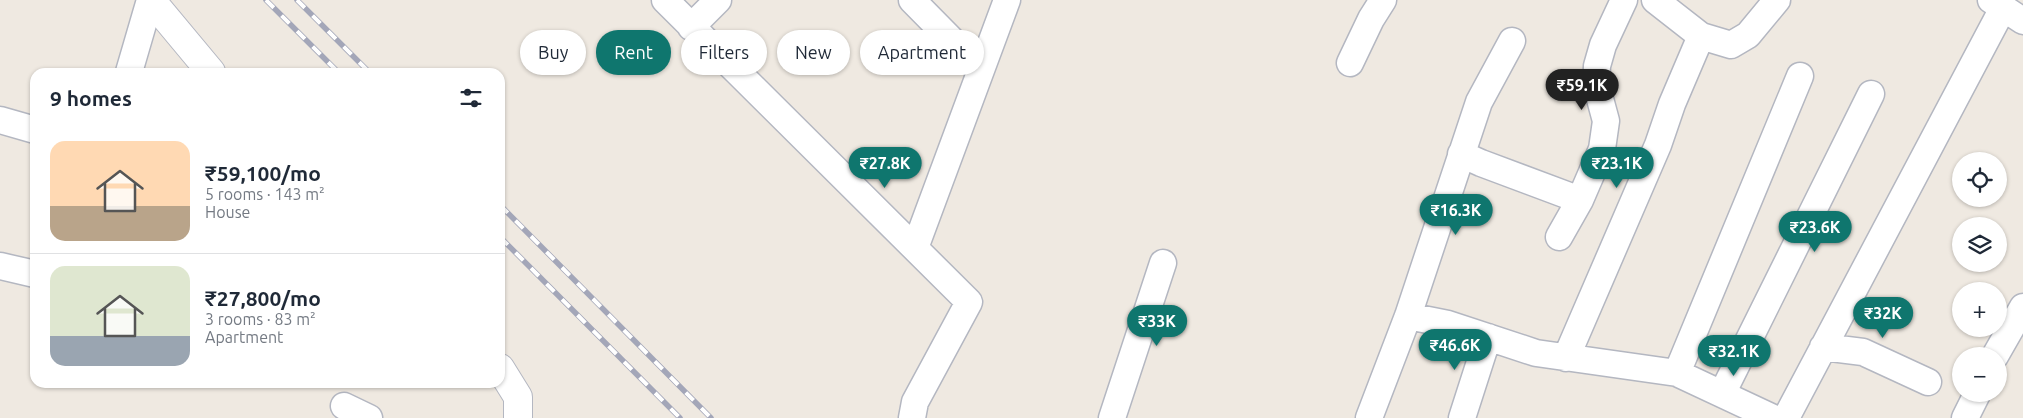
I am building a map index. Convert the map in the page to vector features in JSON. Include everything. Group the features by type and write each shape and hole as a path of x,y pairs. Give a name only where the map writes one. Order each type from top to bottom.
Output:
{"street":[{"path":"130,68 150,0"},
{"path":"150,0 209,68"},
{"path":"665,0 969,302 915,402 912,418"},
{"path":"691,26 718,0"},
{"path":"912,0 942,30"},
{"path":"984,59 1007,0"},
{"path":"1350,64 1371,19 1383,0"},
{"path":"1559,237 1580,200 1602,149 1606,121 1596,84 1597,66 1603,45 1624,0"},
{"path":"1655,0 1701,36 1731,46 1748,35 1777,0"},
{"path":"1786,418 2006,10"},
{"path":"1566,358 1658,145 1672,104 1701,36"},
{"path":"1369,418 1408,316 1479,102 1512,41"},
{"path":"915,248 978,75"},
{"path":"1677,373 1800,76"},
{"path":"1722,394 1871,94"},
{"path":"0,120 30,129"},
{"path":"1462,154 1580,200"},
{"path":"1112,418 1164,263"},
{"path":"0,266 30,273"},
{"path":"2007,348 2023,308"},
{"path":"1408,316 1448,324 1536,353 1677,373 1763,416"},
{"path":"1462,418 1488,337"},
{"path":"1823,347 1863,352 1928,382"},
{"path":"505,376 518,397 518,418"},
{"path":"1965,418 1973,402"},
{"path":"344,406 369,418"}],"railway":[{"path":"266,0 334,68"},
{"path":"297,0 365,68"},
{"path":"505,210 711,418"},
{"path":"505,242 680,418"}]}
